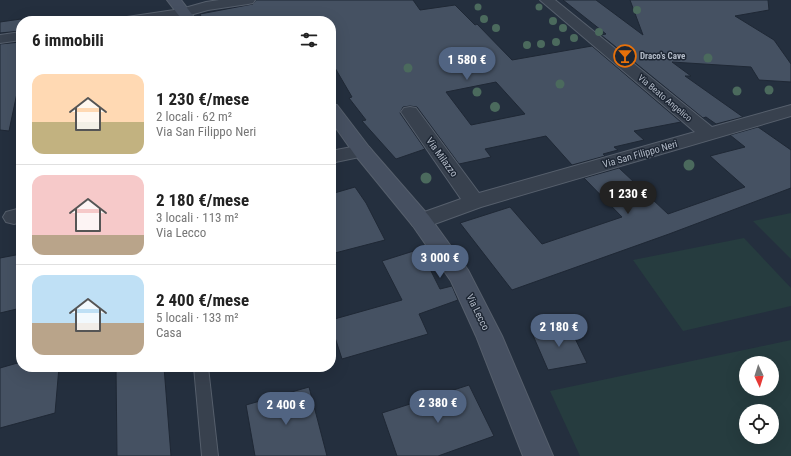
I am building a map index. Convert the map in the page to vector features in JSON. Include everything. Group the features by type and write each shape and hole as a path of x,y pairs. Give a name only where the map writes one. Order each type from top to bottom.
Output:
{"street":[{"path":"174,0 185,16"},
{"path":"188,16 206,6 248,0"},
{"name":"Via Beato Angelico","path":"547,0 709,134"},
{"path":"0,39 16,37"},
{"name":"Via San Filippo Neri","path":"421,221 474,202 791,110"},
{"name":"Via Milazzo","path":"410,112 474,202"},
{"name":"Via Lecco","path":"336,115 362,151 421,221 460,276 477,309 538,456"},
{"path":"336,156 362,151"}],"lane":[{"path":"202,372 210,456"}],"green space":[{"path":"791,213 791,259 753,221"},
{"path":"744,238 791,288 791,306 683,331 633,260"},
{"path":"791,340 791,456 580,456 550,391"}],"building":[{"path":"256,0 413,0 420,10 455,5 475,25 477,24 512,60 592,46 681,122 634,131 644,140 614,147 618,150 603,154 605,156 572,165 546,136 485,149 491,157 459,164 417,107 410,106 403,107 400,113 425,149 396,159 362,121 366,120 349,98 352,97 336,70 336,16 201,16 200,14 253,4","holes":["496,82 525,114 471,125 446,92"]},
{"path":"563,0 596,0 643,35 630,0 768,0 769,10 735,16 774,40 791,64 791,82 759,80 751,67 672,62 691,76 685,76 743,117 716,124 706,117 703,118 601,35 606,34"},
{"path":"16,20 16,31 0,33 0,22"},
{"path":"16,42 16,98 9,131 0,130 0,44"},
{"path":"758,127 791,150 791,188 669,234 512,290 460,223 510,207 542,244 622,217 584,178 619,168 668,214 745,187 710,156 745,147 730,135"},
{"path":"355,187 366,203 385,240 336,253 336,193"},
{"path":"420,249 440,289 452,286 458,300 419,314 428,334 342,359 336,340 336,319 402,300 382,261"},
{"path":"16,255 16,309 0,313 0,258"},
{"path":"569,326 587,363 548,370 532,333"},
{"path":"16,363 16,372 59,372 55,413 0,428 0,368"},
{"path":"116,372 164,372 171,456 117,456"},
{"path":"469,385 494,436 438,456 397,456 382,413"},
{"path":"309,387 327,456 255,456 246,405"}],"place":[{"name":"Draco's Cave","path":"625,56"}]}
